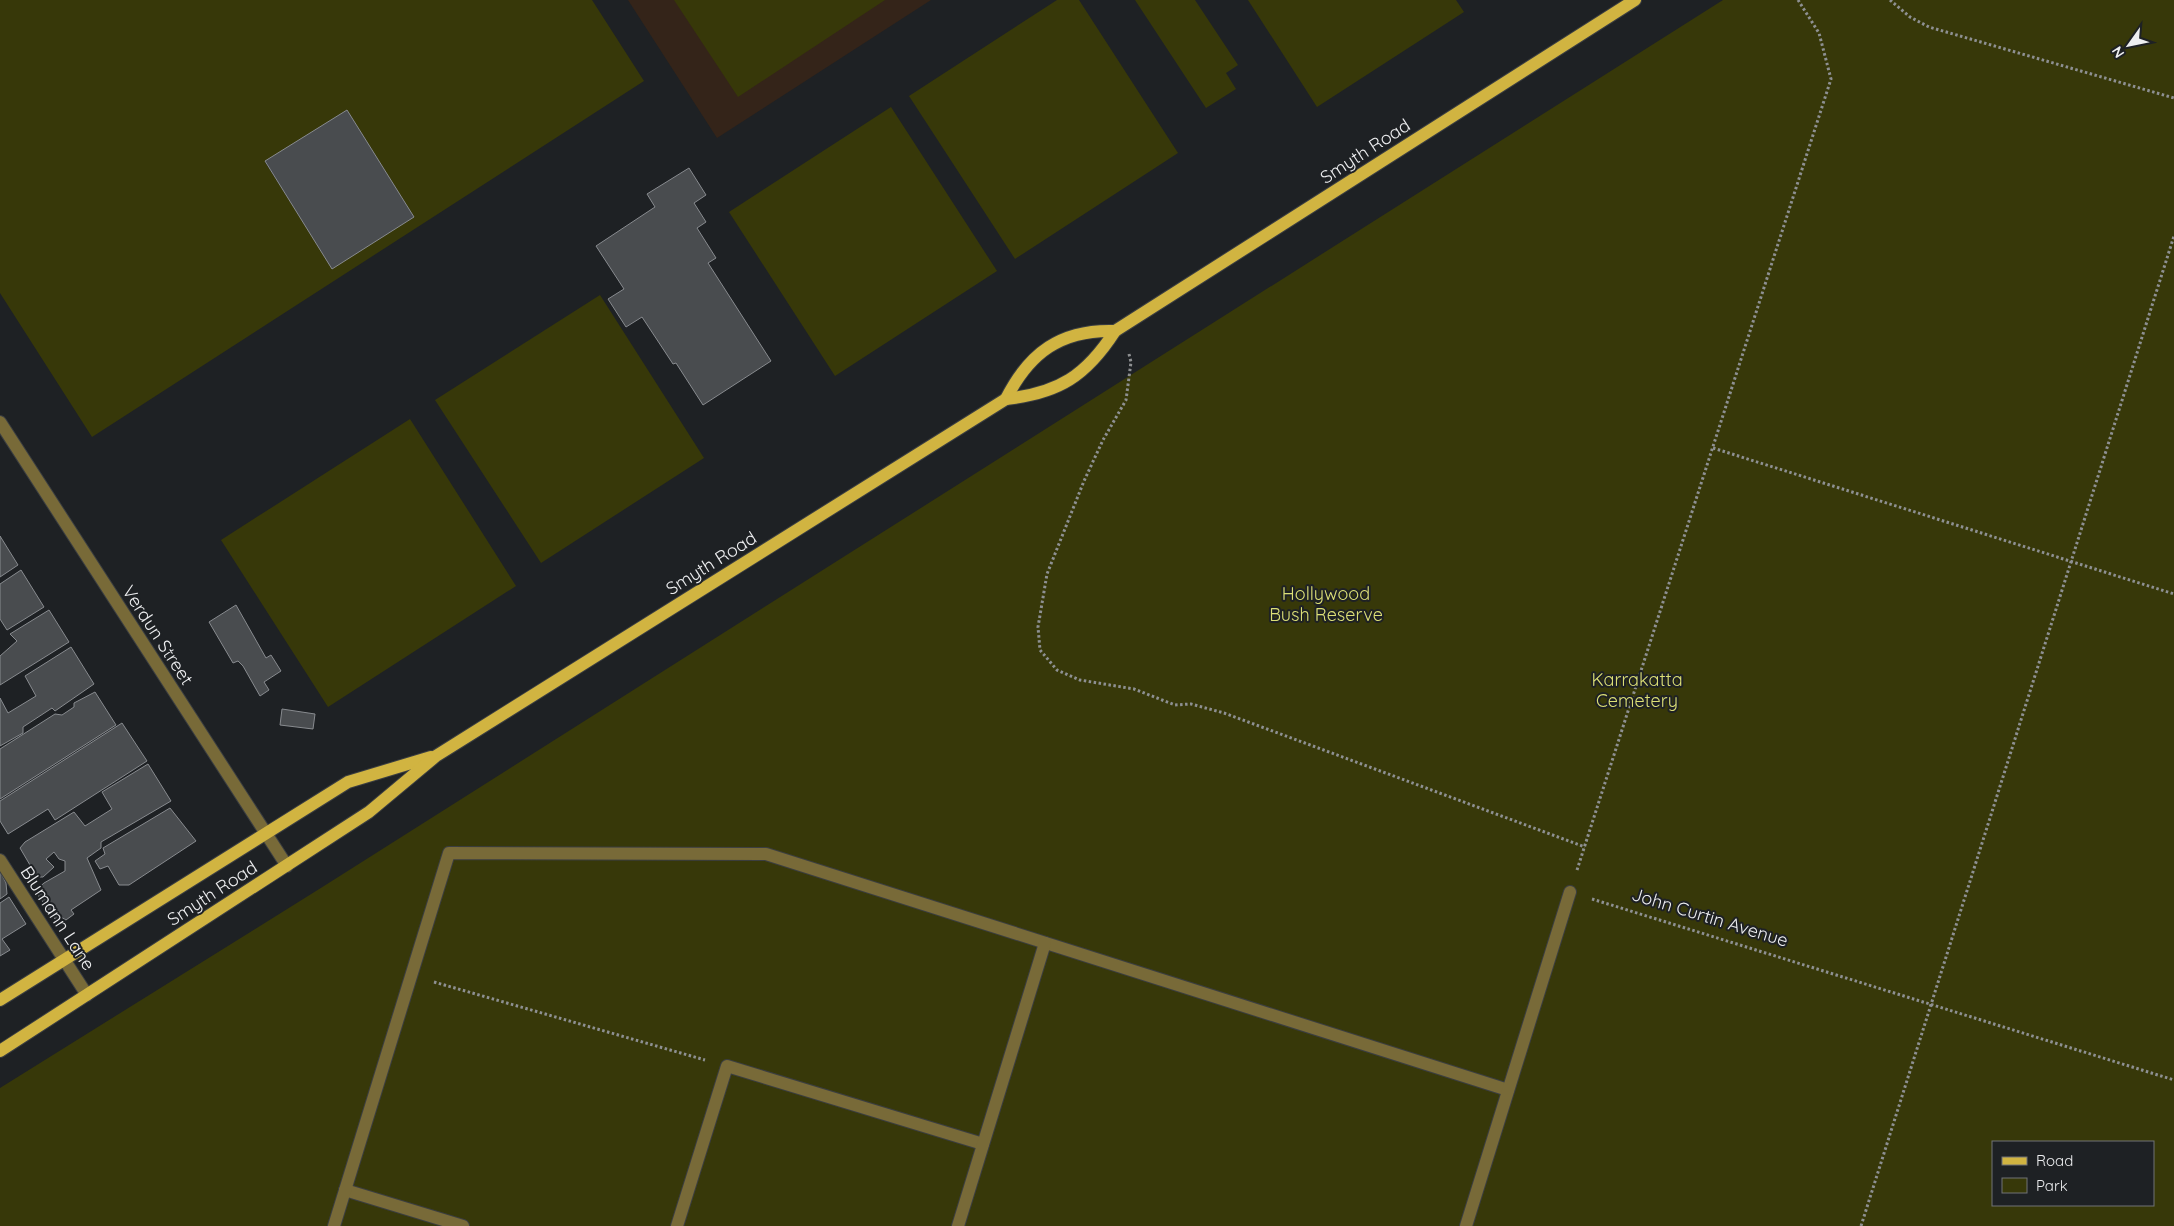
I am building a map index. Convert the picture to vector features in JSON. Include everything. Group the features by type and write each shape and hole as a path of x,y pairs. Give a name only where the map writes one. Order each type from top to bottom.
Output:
{"main road":[{"name":"Smyth Road","path":"0,1051 369,812 436,756 1006,399 1049,391 1068,381 1099,355 1119,329 1635,0"},
{"name":"Smyth Road","path":"1006,399 1016,379 1043,350 1061,340 1082,334 1119,329"},
{"name":"Smyth Road","path":"0,1000 348,782 436,756"}],"street":[{"name":"Verdun Street","path":"0,422 287,866"},
{"path":"334,1226 449,853 766,854 1508,1090"},
{"name":"Blumann Lane","path":"0,860 87,995"},
{"path":"1466,1226 1570,892"},
{"path":"958,1226 1045,943"},
{"path":"677,1226 727,1066 983,1144"},
{"path":"345,1190 463,1226"}],"path":[{"path":"1570,892 1831,79 1819,34 1798,0"},
{"path":"1890,0 1910,17 1929,27 2174,98"},
{"path":"1861,1226 2174,236"},
{"path":"1119,329 1131,362 1126,400 1102,440 1047,574 1038,627 1039,642 1040,650 1057,670 1080,680 1134,688 1175,705 1191,704 1224,713 1585,847"},
{"path":"1713,448 2174,594"},
{"name":"John Curtin Avenue","path":"1570,892 2174,1080"},
{"path":"411,975 727,1066"}],"shaded area":[{"path":"628,0 931,0 717,138"}],"green space":[{"path":"0,0 592,0 644,81 92,437 0,293","holes":["347,110 414,217 332,268 265,162"]},
{"path":"674,0 885,0 738,97"},
{"path":"1057,0 1079,0 1178,153 1015,259 909,96"},
{"path":"1135,0 1195,0 1238,65 1226,73 1236,89 1206,108"},
{"path":"1248,0 1456,0 1464,12 1317,107"},
{"name":"Karrakatta Cemetery","path":"1723,0 2174,0 2174,1226 0,1226 0,1088 324,886"},
{"path":"891,107 997,271 835,376 729,212"},
{"path":"600,295 704,458 541,563 435,400"},
{"path":"410,419 516,586 328,707 221,540"}],"building":[{"path":"347,110 414,217 332,269 265,161"},
{"path":"689,168 706,195 694,203 706,222 697,228 716,258 708,263 771,361 703,405 676,363 673,364 642,317 626,327 608,299 624,289 596,246 655,207 647,194"},
{"path":"0,536 18,565 0,577"},
{"path":"21,570 44,607 7,630 0,619 0,584"},
{"path":"236,605 266,658 271,655 281,671 264,682 269,690 260,696 243,666 238,661 233,663 209,622"},
{"path":"49,610 69,642 0,685 0,656 17,641 10,634"},
{"path":"71,647 94,684 55,711 52,708 23,727 23,733 0,746 0,698 8,713 36,696 25,676"},
{"path":"95,692 116,725 0,799 0,749 55,714 62,715 74,707 74,703"},
{"path":"282,709 315,714 313,729 280,725"},
{"path":"122,723 147,761 55,820 48,809 8,834 0,821 0,801"},
{"path":"148,764 171,801 101,842 101,848 87,858 101,890 71,910 74,914 66,920 61,917 55,919 35,891 44,883 65,871 65,861 59,859 54,852 46,859 54,867 43,877 37,877 20,848 25,842 74,812 85,826 112,809 102,792"},
{"path":"170,808 196,841 129,885 119,885 108,866 100,869 95,861 105,854 103,848"},
{"path":"0,871 6,883 7,894 0,899"},
{"path":"9,897 26,924 2,939 10,950 0,956 0,903"}],"park label":[{"name":"Hollywood Bush Reserve","path":"1326,603"}]}
